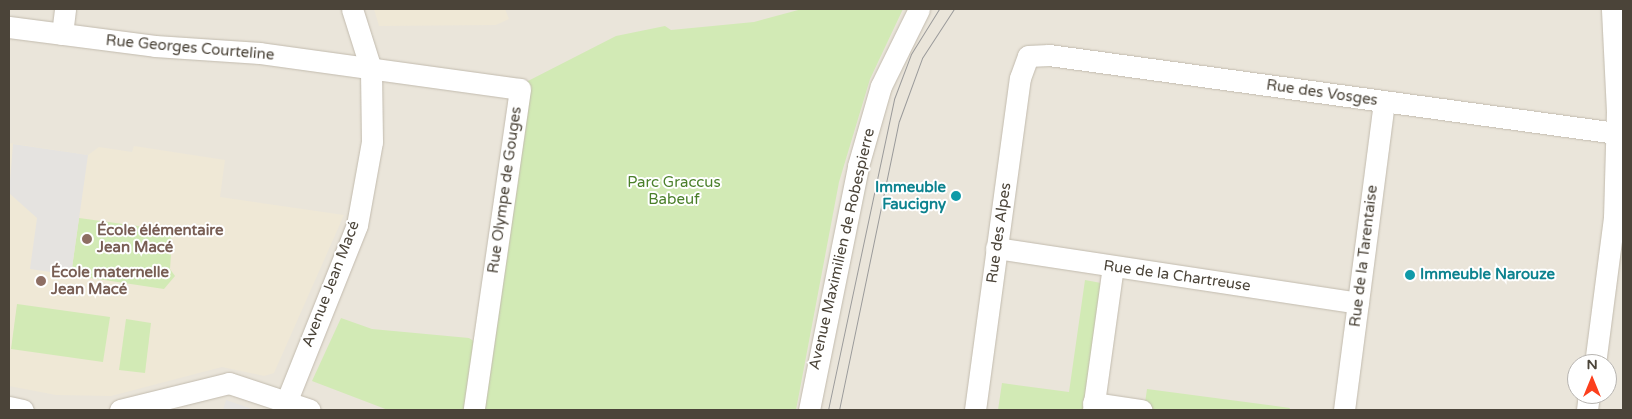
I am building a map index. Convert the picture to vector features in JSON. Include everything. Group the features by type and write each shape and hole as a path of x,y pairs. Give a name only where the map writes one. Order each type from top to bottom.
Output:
{"street":[{"path":"62,34 65,9"},
{"name":"Avenue Jean Macé","path":"285,406 356,225 374,117 371,70 352,9"},
{"name":"Avenue Maximilien de Robespierre","path":"809,410 858,166 880,86 919,9"},
{"path":"1596,354 1608,288 1616,133 1612,9"},
{"name":"Rue Georges Courteline","path":"9,27 155,46 209,47 371,70"},
{"name":"Rue des Vosges","path":"1028,56 1050,55 1616,133"},
{"name":"Rue des Alpes","path":"975,410 1020,78 1028,56"},
{"name":"Rue Olympe de Gouges","path":"371,70 520,89 474,410"},
{"name":"Rue de la Tarentaise","path":"1344,410 1384,102"},
{"name":"Rue de la Chartreuse","path":"996,248 1358,303"},
{"path":"1113,266 1093,407 1141,410"},
{"path":"120,410 229,383 285,406 310,410"},
{"path":"9,407 23,410"}],"shaded area":[{"path":"9,9 1623,9 1623,410 9,410"},
{"path":"374,9 505,9 509,19 496,25 379,26"},
{"path":"9,143 88,155 99,147 132,152 134,146 225,160 220,197 344,215 274,373 264,376 222,367 111,396 56,395 9,386"},
{"path":"13,144 88,155 71,275 30,269 37,218 9,193"},
{"path":"226,400 255,410 223,410"}],"green space":[{"name":"Parc Graccus Babeuf","path":"802,9 903,9 870,79 839,182 796,410 483,410 526,82 616,36 665,26 671,30 754,22"},
{"path":"79,218 167,230 172,240 170,269 175,276 164,289 71,275"},
{"path":"1085,280 1101,283 1084,410 998,410 1002,383 1069,392"},
{"path":"17,304 110,317 103,362 11,349"},
{"path":"341,318 372,329 469,338 475,342 464,410 388,410 312,381"},
{"path":"126,319 151,323 145,373 119,370"},
{"path":"1147,389 1290,408 1289,410 1144,410"}],"tram line":[{"path":"828,410 894,99 911,54 939,9"},
{"path":"839,410 899,121 922,58 954,9"}],"place":[{"name":"Immeuble Faucigny","path":"956,196"},
{"name":"École élémentaire Jean Macé","path":"87,239"},
{"name":"Immeuble Narouze","path":"1410,275"},
{"name":"École maternelle Jean Macé","path":"41,281"}]}
